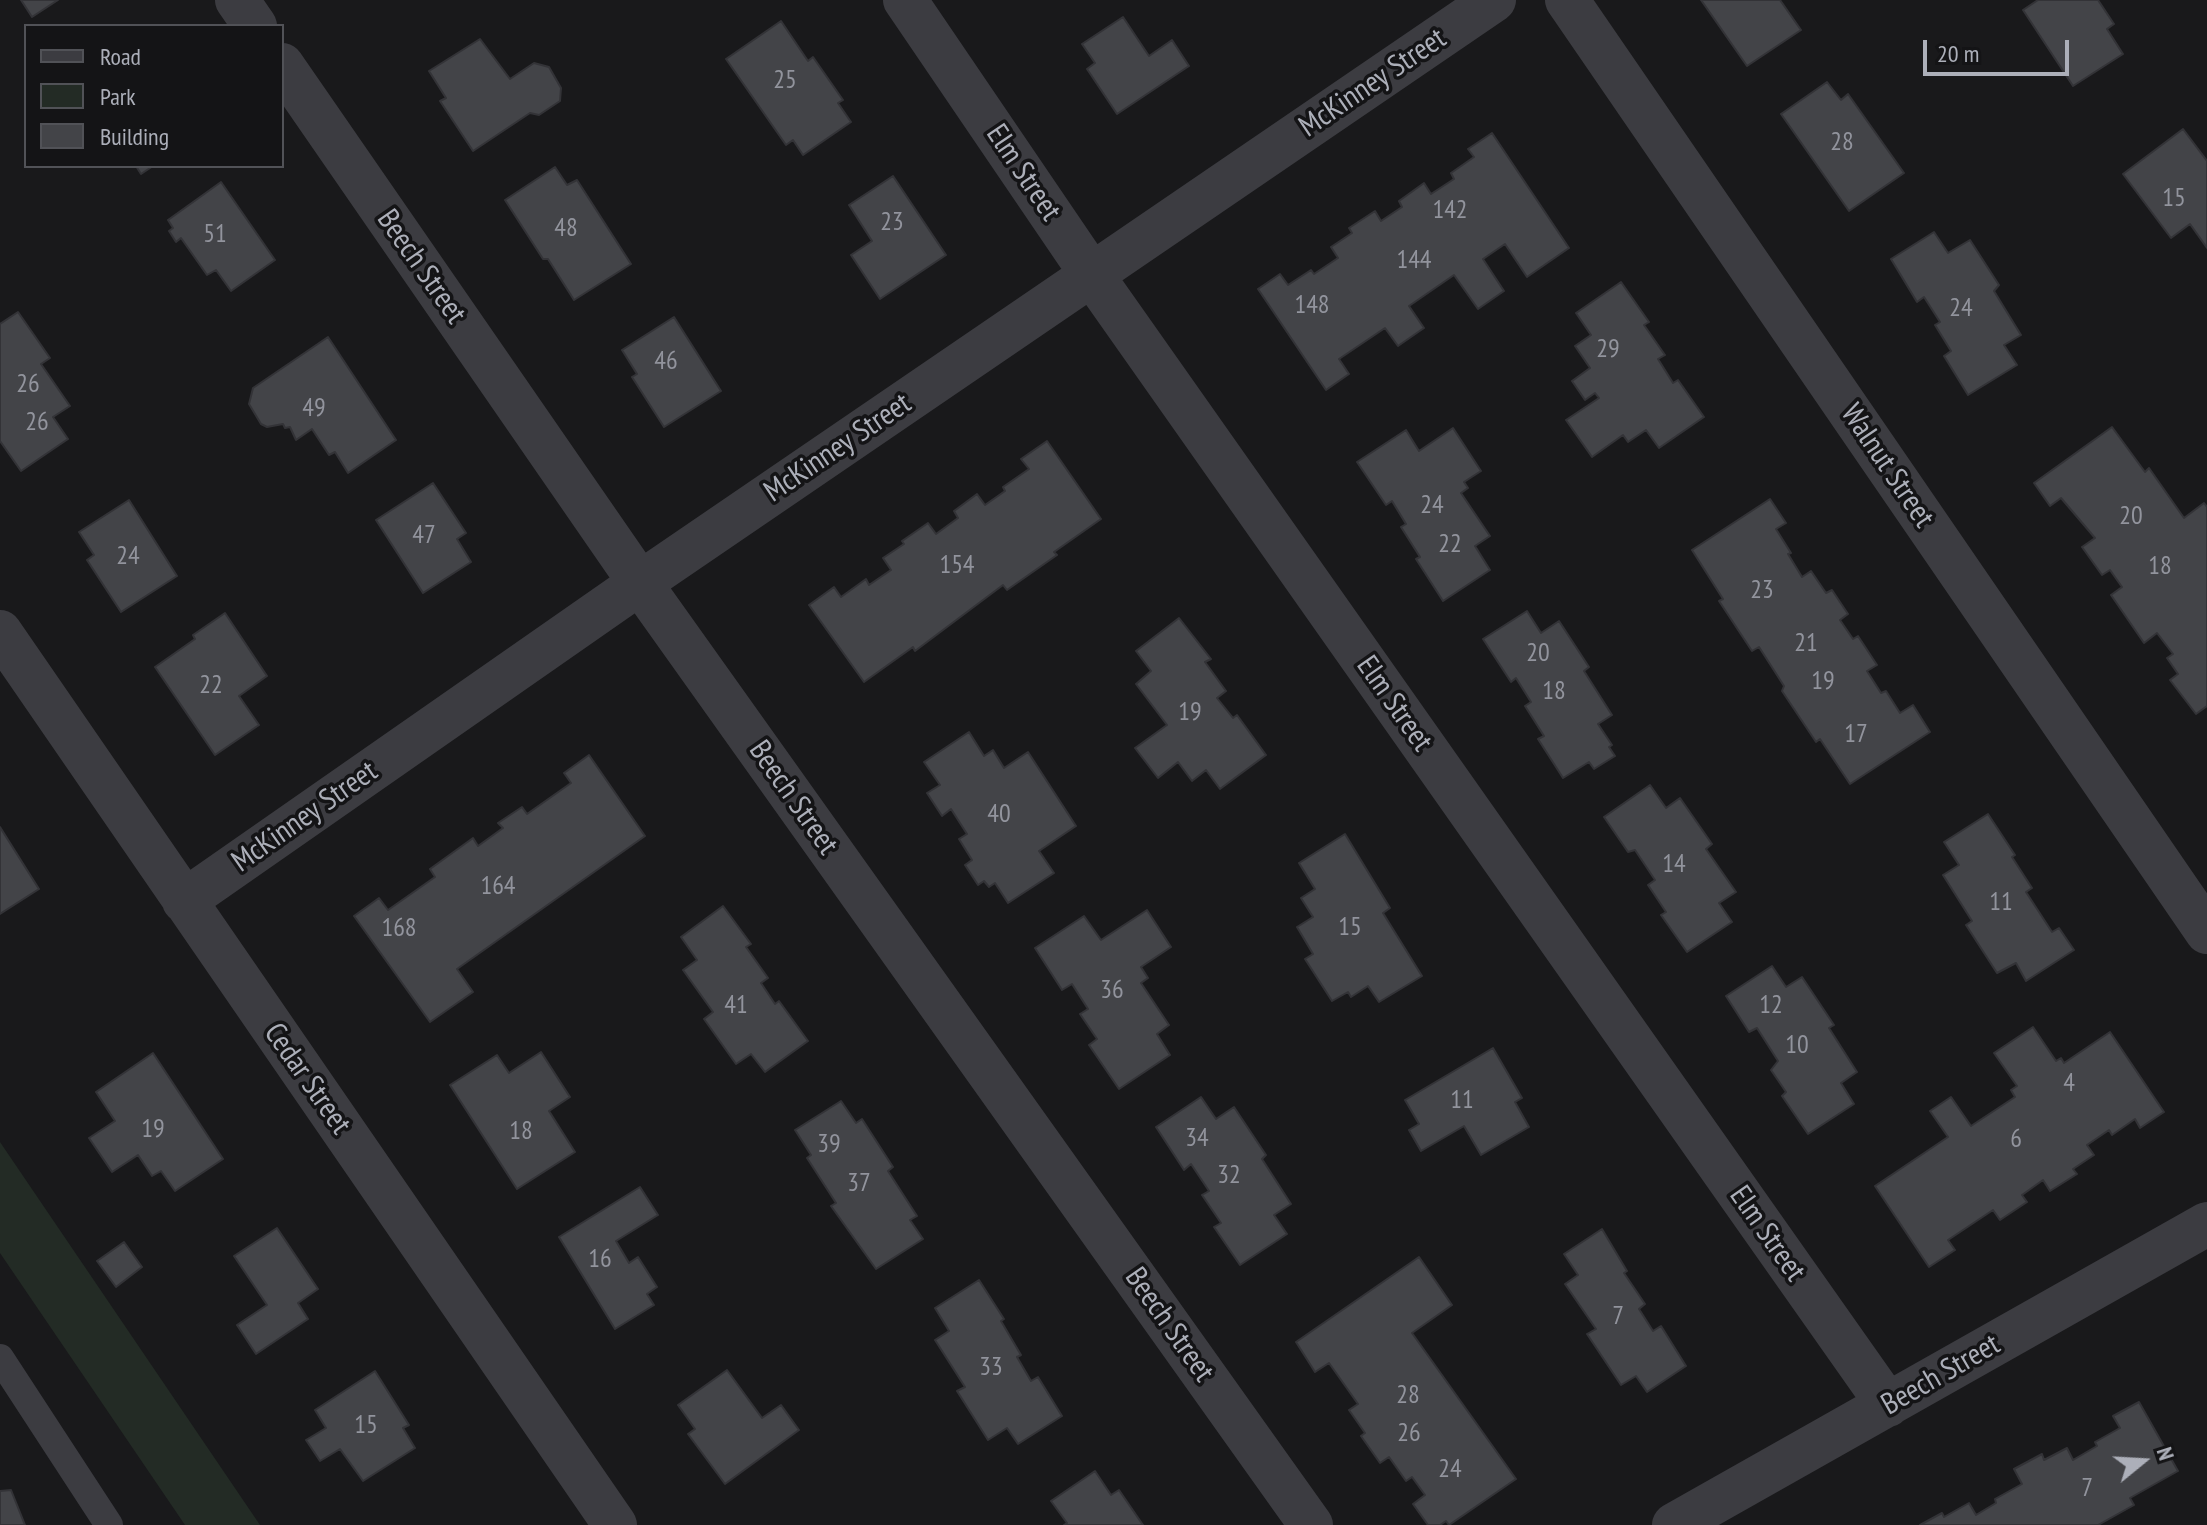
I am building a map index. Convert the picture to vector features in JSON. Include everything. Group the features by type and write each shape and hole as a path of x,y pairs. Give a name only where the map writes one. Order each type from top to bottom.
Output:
{"street":[{"path":"237,0 254,24"},
{"name":"Elm Street","path":"905,0 1092,275 1888,1405"},
{"name":"McKinney Street","path":"184,901 640,583 1494,0"},
{"name":"Walnut Street","path":"1567,0 2207,932"},
{"name":"Beech Street","path":"284,68 640,583 1311,1525"},
{"name":"Cedar Street","path":"0,632 615,1525"},
{"name":"Beech Street","path":"1674,1525 2207,1224"}],"lane":[{"path":"0,1358 109,1525"}],"green space":[{"path":"0,1142 260,1525 185,1525 0,1253"}],"building":[{"path":"21,0 58,0 32,17"},
{"path":"1701,0 1780,0 1801,30 1747,66"},
{"path":"2038,0 2098,0 2114,24 2107,29 2123,54 2073,86 2023,10"},
{"path":"1123,17 1149,56 1172,40 1189,66 1117,114 1087,69 1095,63 1082,44"},
{"path":"781,21 808,61 813,57 843,100 838,103 851,122 803,155 793,140 786,145 726,59"},
{"path":"480,39 510,79 534,63 549,67 561,88 560,101 539,115 530,113 473,151 440,101 446,98 429,71"},
{"path":"1827,82 1841,100 1848,94 1904,173 1849,211 1781,114"},
{"path":"2183,129 2207,161 2207,248 2190,224 2171,238 2123,174"},
{"path":"1492,133 1569,248 1527,277 1505,244 1483,259 1504,291 1478,309 1454,275 1409,306 1424,328 1398,346 1385,328 1339,359 1349,374 1326,390 1258,289 1280,274 1288,285 1311,270 1314,274 1338,258 1331,247 1352,233 1349,228 1375,211 1381,221 1402,207 1399,201 1424,183 1431,194 1454,179 1451,173 1474,157 1468,149"},
{"path":"555,167 567,185 577,180 631,264 574,300 505,200"},
{"path":"893,176 946,255 880,299 851,255 872,241 849,205"},
{"path":"221,182 275,260 231,291 216,270 207,275 181,238 176,242 169,231 173,228 168,220"},
{"path":"1934,232 1948,253 1970,240 1999,285 1994,291 2021,335 2004,345 2017,365 1968,395 1944,356 1951,351 1935,325 1940,322 1924,297 1917,302 1891,259"},
{"path":"1621,282 1649,322 1644,325 1665,355 1658,359 1673,383 1678,380 1704,417 1659,448 1646,430 1628,442 1623,435 1592,457 1566,420 1599,398 1595,393 1585,400 1572,381 1590,368 1575,346 1591,335 1576,313"},
{"path":"18,312 50,358 41,364 70,406 53,417 68,439 21,471 0,441 0,324"},
{"path":"674,317 721,391 664,427 632,377 637,374 622,350"},
{"path":"328,337 396,440 348,473 335,452 329,455 312,429 296,440 290,427 261,424 249,404 253,388"},
{"path":"2112,427 2145,472 2149,468 2184,518 2204,503 2207,507 2207,706 2196,714 2170,680 2178,674 2167,658 2173,654 2157,633 2144,643 2111,595 2122,587 2110,570 2102,575 2082,547 2095,538 2061,498 2050,506 2034,483"},
{"path":"1453,428 1481,471 1464,482 1468,488 1461,493 1490,536 1475,546 1490,570 1443,601 1416,559 1420,557 1401,527 1406,524 1392,501 1386,505 1357,462 1406,430 1419,451"},
{"path":"1047,441 1101,519 1007,590 1003,585 915,651 913,647 864,682 809,605 834,587 841,597 866,579 869,585 891,570 883,558 904,544 902,541 928,523 936,534 958,518 954,511 977,494 985,505 1005,491 1003,487 1029,469 1021,459"},
{"path":"433,483 466,533 457,539 471,562 423,593 376,520"},
{"path":"1770,499 1786,523 1776,529 1791,553 1788,554 1802,577 1811,571 1826,593 1832,590 1848,614 1840,620 1853,639 1858,636 1877,665 1867,671 1881,693 1886,691 1900,713 1913,705 1930,732 1850,784 1820,739 1816,742 1782,691 1784,686 1759,647 1752,651 1719,601 1723,599 1692,550"},
{"path":"129,500 177,576 121,612 87,560 94,555 79,532"},
{"path":"1527,611 1541,633 1559,621 1589,667 1584,671 1612,715 1598,724 1612,745 1609,747 1615,756 1594,769 1589,762 1563,778 1538,739 1544,736 1525,706 1531,702 1516,678 1511,682 1483,639"},
{"path":"225,613 267,676 239,696 259,725 215,755 155,667"},
{"path":"1179,618 1211,659 1205,662 1226,691 1217,698 1233,718 1237,715 1266,755 1220,789 1206,770 1192,781 1178,762 1158,778 1135,748 1167,725 1136,684 1151,671 1136,651"},
{"path":"969,732 984,756 993,750 1004,768 1028,752 1076,826 1039,851 1054,873 1008,903 995,883 989,887 984,881 978,885 965,865 972,860 959,839 967,834 951,809 942,816 927,793 940,785 924,762"},
{"path":"589,755 645,836 457,969 473,992 430,1022 354,916 379,898 388,910 435,877 430,869 473,838 478,846 503,828 498,823 522,807 527,814 571,783 564,773"},
{"path":"1650,785 1666,808 1680,798 1712,844 1706,849 1736,892 1719,903 1732,922 1687,952 1661,915 1666,912 1648,885 1655,880 1635,850 1628,852 1604,817"},
{"path":"1988,814 2032,888 2026,892 2052,932 2059,928 2074,950 2026,981 2016,963 1997,973 1966,925 1972,921 1943,875 1959,865 1944,842"},
{"path":"0,827 39,889 0,914"},
{"path":"1345,834 1390,908 1383,913 1422,976 1379,1002 1368,986 1351,997 1348,992 1332,1001 1305,959 1313,954 1297,927 1313,917 1301,898 1315,889 1299,863"},
{"path":"723,906 751,944 746,947 768,978 761,983 775,1004 779,1001 808,1041 765,1072 751,1054 736,1064 704,1019 713,1012 683,970 697,960 681,937"},
{"path":"1147,910 1171,947 1141,967 1148,978 1141,983 1169,1025 1157,1034 1170,1055 1119,1089 1089,1045 1097,1039 1080,1014 1088,1009 1072,984 1062,990 1035,948 1084,916 1101,940"},
{"path":"1772,966 1786,987 1802,977 1834,1025 1829,1028 1857,1072 1841,1083 1854,1104 1808,1134 1782,1096 1786,1092 1771,1070 1778,1061 1757,1028 1749,1032 1726,996"},
{"path":"2033,1027 2056,1061 2061,1058 2064,1063 2110,1032 2164,1112 2140,1128 2135,1119 2112,1135 2109,1130 2087,1145 2094,1155 2073,1169 2077,1174 2050,1191 2043,1180 2022,1195 2027,1202 2000,1220 1993,1210 1948,1240 1955,1250 1929,1267 1875,1186 1948,1137 1930,1111 1951,1097 1971,1126 2015,1097 2011,1090 2017,1086 1994,1053"},
{"path":"1493,1048 1522,1098 1515,1102 1529,1127 1481,1155 1464,1126 1421,1151 1409,1130 1419,1124 1405,1100"},
{"path":"541,1052 570,1097 549,1111 575,1152 517,1189 450,1085 497,1055 509,1073"},
{"path":"153,1053 223,1159 175,1191 161,1171 152,1176 138,1155 112,1172 89,1138 115,1121 96,1092"},
{"path":"1201,1097 1216,1119 1234,1107 1266,1155 1262,1159 1291,1204 1274,1215 1287,1234 1240,1265 1214,1227 1221,1223 1202,1195 1209,1191 1191,1164 1184,1170 1156,1127"},
{"path":"841,1101 856,1123 862,1119 893,1167 888,1171 917,1216 910,1220 923,1239 876,1269 831,1206 836,1203 807,1158 811,1155 795,1130"},
{"path":"640,1187 658,1215 616,1241 629,1263 638,1257 657,1287 647,1294 654,1305 615,1329 559,1237"},
{"path":"277,1228 318,1289 298,1303 308,1319 256,1354 237,1325 267,1305 234,1256"},
{"path":"1602,1229 1627,1271 1624,1273 1645,1304 1639,1309 1653,1331 1661,1326 1686,1366 1647,1392 1636,1376 1621,1385 1587,1334 1596,1329 1565,1284 1578,1275 1564,1254"},
{"path":"124,1242 142,1267 116,1287 97,1261"},
{"path":"1419,1257 1452,1305 1412,1333 1516,1479 1449,1525 1446,1521 1440,1525 1428,1525 1413,1504 1425,1495 1412,1477 1406,1481 1389,1457 1380,1463 1361,1436 1365,1433 1349,1410 1358,1404 1329,1363 1315,1372 1296,1342"},
{"path":"979,1280 1004,1319 1001,1321 1021,1355 1017,1357 1031,1381 1038,1377 1062,1416 1018,1444 1007,1428 988,1440 957,1391 965,1387 935,1340 949,1331 935,1308"},
{"path":"727,1370 762,1418 781,1405 799,1430 725,1484 688,1434 695,1429 678,1405"},
{"path":"375,1371 409,1425 403,1428 415,1448 363,1481 340,1449 320,1461 306,1440 326,1428 315,1410"},
{"path":"2139,1402 2178,1471 2130,1498 2134,1505 2098,1525 1920,1525 1942,1513 1944,1517 1969,1503 1976,1515 1996,1503 1995,1499 2022,1484 2014,1469 2042,1454 2044,1460 2067,1448 2073,1460 2097,1446 2095,1442 2120,1428 2113,1416"},
{"path":"1095,1471 1111,1495 1119,1490 1143,1525 1064,1525 1067,1523 1051,1501"},
{"path":"11,1490 25,1525 0,1525 0,1491"}]}
